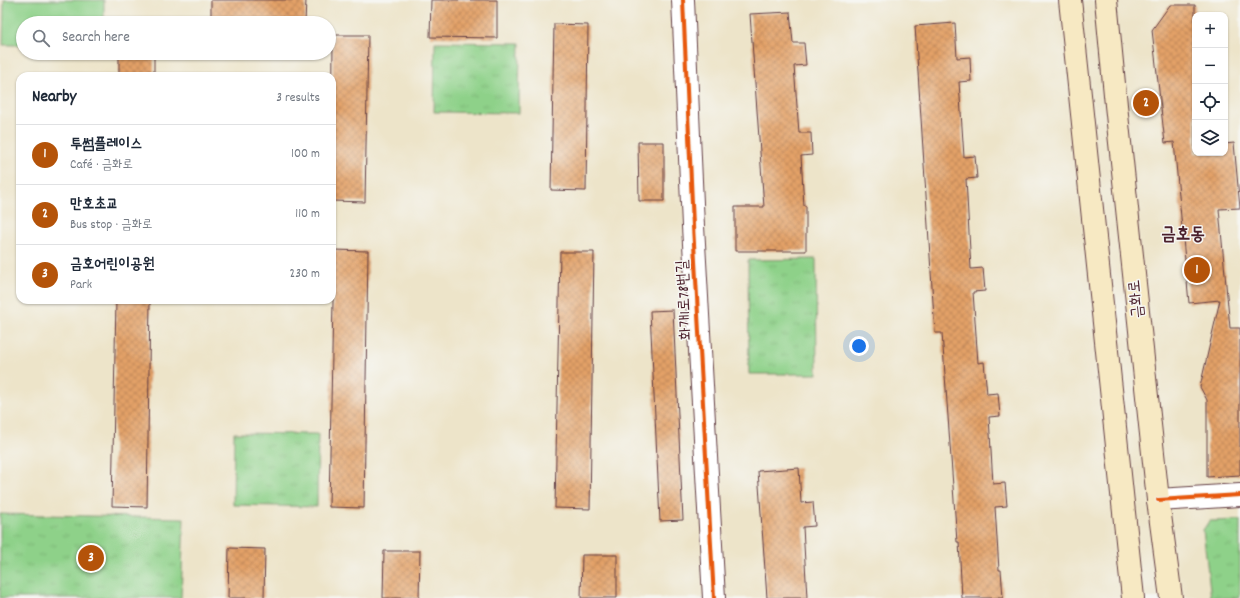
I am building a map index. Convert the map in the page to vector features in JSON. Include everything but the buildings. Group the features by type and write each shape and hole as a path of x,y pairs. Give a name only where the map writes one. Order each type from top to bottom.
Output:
{"main road":[{"path":"1070,0 1134,598"},
{"name":"금화로","path":"1106,0 1158,500 1171,598"}],"street":[{"name":"화개1로78번길","path":"683,0 694,241 714,598"},
{"path":"1158,500 1240,495"}],"green space":[{"path":"4,0 104,0 104,16 16,16 16,45 3,45"},
{"path":"435,42 520,43 519,113 434,112"},
{"path":"816,259 817,374 749,374 748,260"},
{"path":"234,433 318,434 317,507 233,505"},
{"path":"0,514 184,518 181,598 0,598"},
{"path":"1240,520 1240,598 1211,598 1203,530 1209,521"}],"cycle path":[{"path":"683,0 693,226 714,598"},
{"path":"1158,500 1240,495"}],"place":[{"name":"만호초교","path":"1146,103"},
{"name":"투썸플레이스","path":"1197,270"},
{"name":"금호어린이공원","path":"91,558"}],"district":[{"name":"금호동","path":"1183,235"}]}
